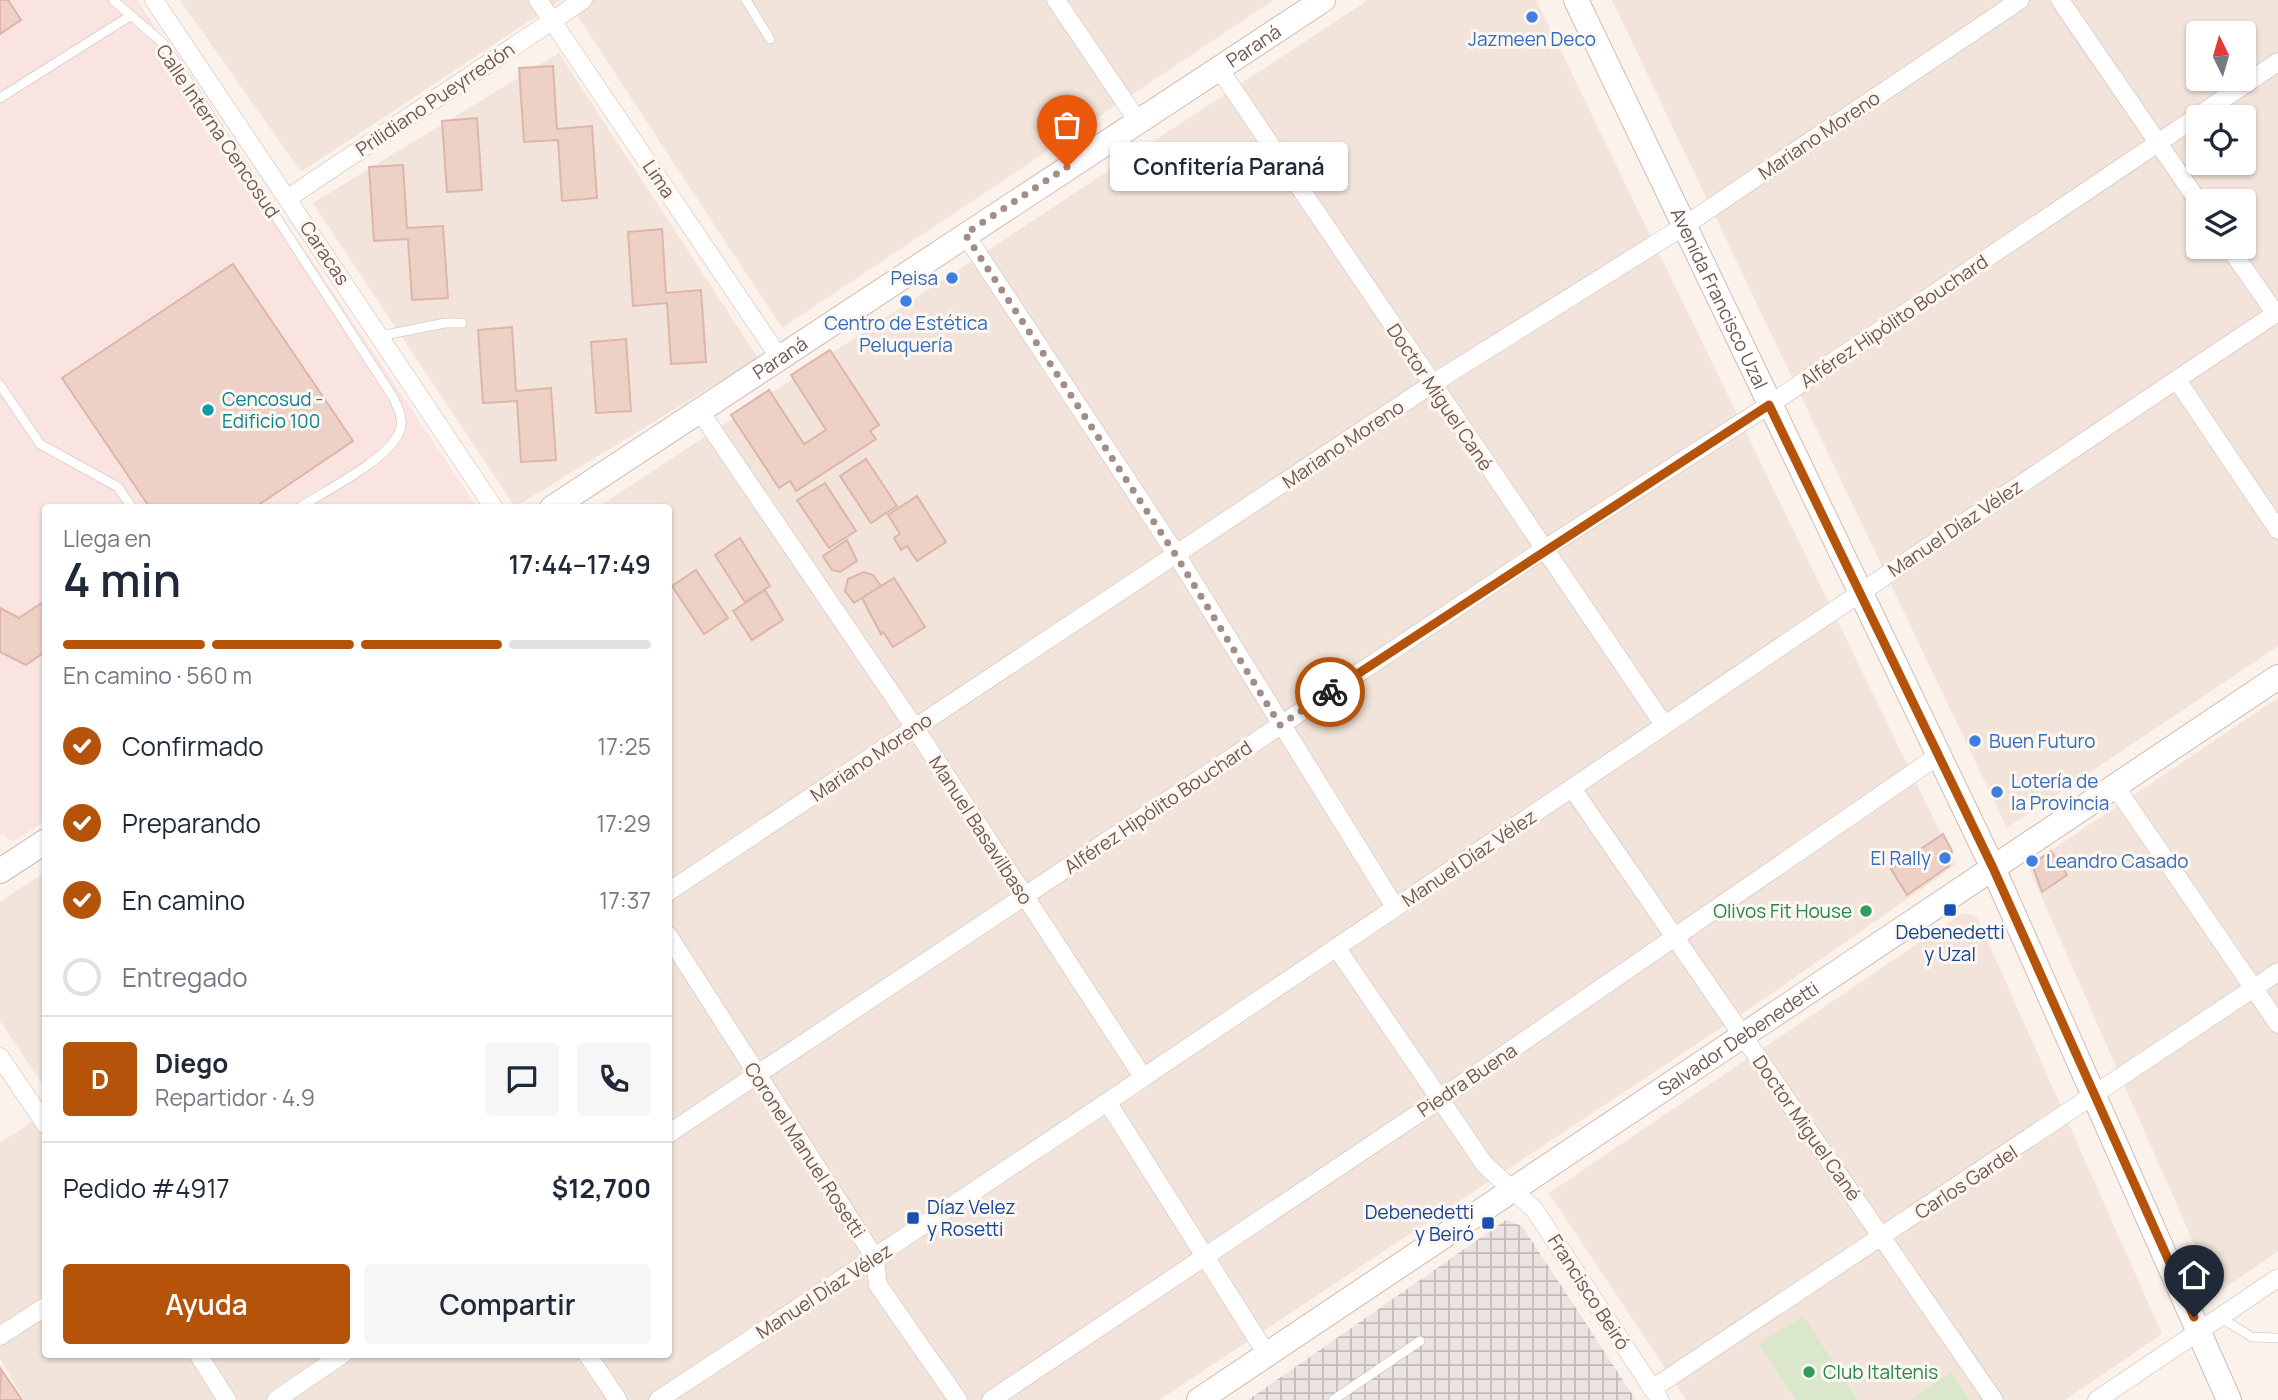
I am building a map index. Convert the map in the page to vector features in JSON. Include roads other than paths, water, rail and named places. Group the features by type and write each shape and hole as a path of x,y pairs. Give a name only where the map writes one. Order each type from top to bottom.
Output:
{"street":[{"name":"Caracas","path":"154,0 491,504"},
{"name":"Lima","path":"538,0 779,358"},
{"name":"Prilidiano Pueyrredón","path":"288,198 583,0"},
{"path":"1056,0 1137,120"},
{"name":"Paraná","path":"558,504 1137,120 1323,0"},
{"name":"Avenida Francisco Uzal","path":"1576,0 1993,868 2095,1097 2210,1324 2229,1400"},
{"name":"Mariano Moreno","path":"672,889 1432,384 1684,226 2020,0"},
{"path":"2060,0 2190,189"},
{"name":"Alférez Hipólito Bouchard","path":"672,1131 1543,550 1769,405 2278,62"},
{"name":"Doctor Miguel Cané","path":"1218,67 1664,725"},
{"path":"965,234 1175,554 1395,907"},
{"path":"2239,259 2277,313"},
{"name":"Manuel Díaz Vélez","path":"658,1400 1108,1103 1861,591 2277,313"},
{"path":"2177,380 2278,530"},
{"name":"Manuel Basavilbaso","path":"699,410 915,728 1143,1077"},
{"name":"Salvador Debenedetti","path":"1199,1400 2278,677"},
{"name":"Piedra Buena","path":"991,1400 1440,1099 1939,755"},
{"path":"2115,786 2278,1024"},
{"name":"Doctor Miguel Cané","path":"1572,788 1994,1400"},
{"path":"0,871 42,844"},
{"name":"Coronel Manuel Rosetti","path":"672,941 875,1258 878,1285 958,1400"},
{"name":"Francisco Beiró","path":"1336,947 1485,1166 1534,1209 1656,1395"},
{"name":"Carlos Gardel","path":"1656,1395 1882,1237 2095,1097 2278,972"},
{"path":"0,1057 42,1119"},
{"path":"1108,1103 1266,1353"},
{"path":"2096,1400 2278,1278"},
{"path":"0,1336 42,1309"},
{"path":"201,1358 227,1400"},
{"path":"276,1400 337,1358"},
{"path":"590,1358 618,1400"}],"lane":[{"name":"Calle Interna Cencosud","path":"113,0 163,43 393,397 401,416 400,432 387,450 305,504"},
{"path":"746,0 770,38"},
{"path":"0,98 130,16"},
{"path":"380,336 445,323 462,323"},
{"path":"0,385 40,444 118,487 129,504"},
{"path":"2210,1324 2252,1337 2278,1338"},
{"path":"1333,1400 1419,1341"}],"place":[{"name":"Jazmeen Deco","path":"1532,17"},
{"name":"Confitería Paraná","path":"1067,167"},
{"name":"Peisa","path":"952,278"},
{"name":"Centro de Estética Peluquería","path":"906,301"},
{"name":"Cencosud - Edificio 100","path":"208,410"},
{"name":"Buen Futuro","path":"1975,741"},
{"name":"Lotería de la Provincia","path":"1997,792"},
{"name":"El Rally","path":"1945,858"},
{"name":"Leandro Casado","path":"2032,861"},
{"name":"Debenedetti y Uzal","path":"1950,910"},
{"name":"Olivos Fit House","path":"1866,911"},
{"name":"Díaz Velez y Rosetti","path":"913,1218"},
{"name":"Debenedetti y Beiró","path":"1488,1223"},
{"name":"Club Italtenis","path":"1809,1372"}]}
